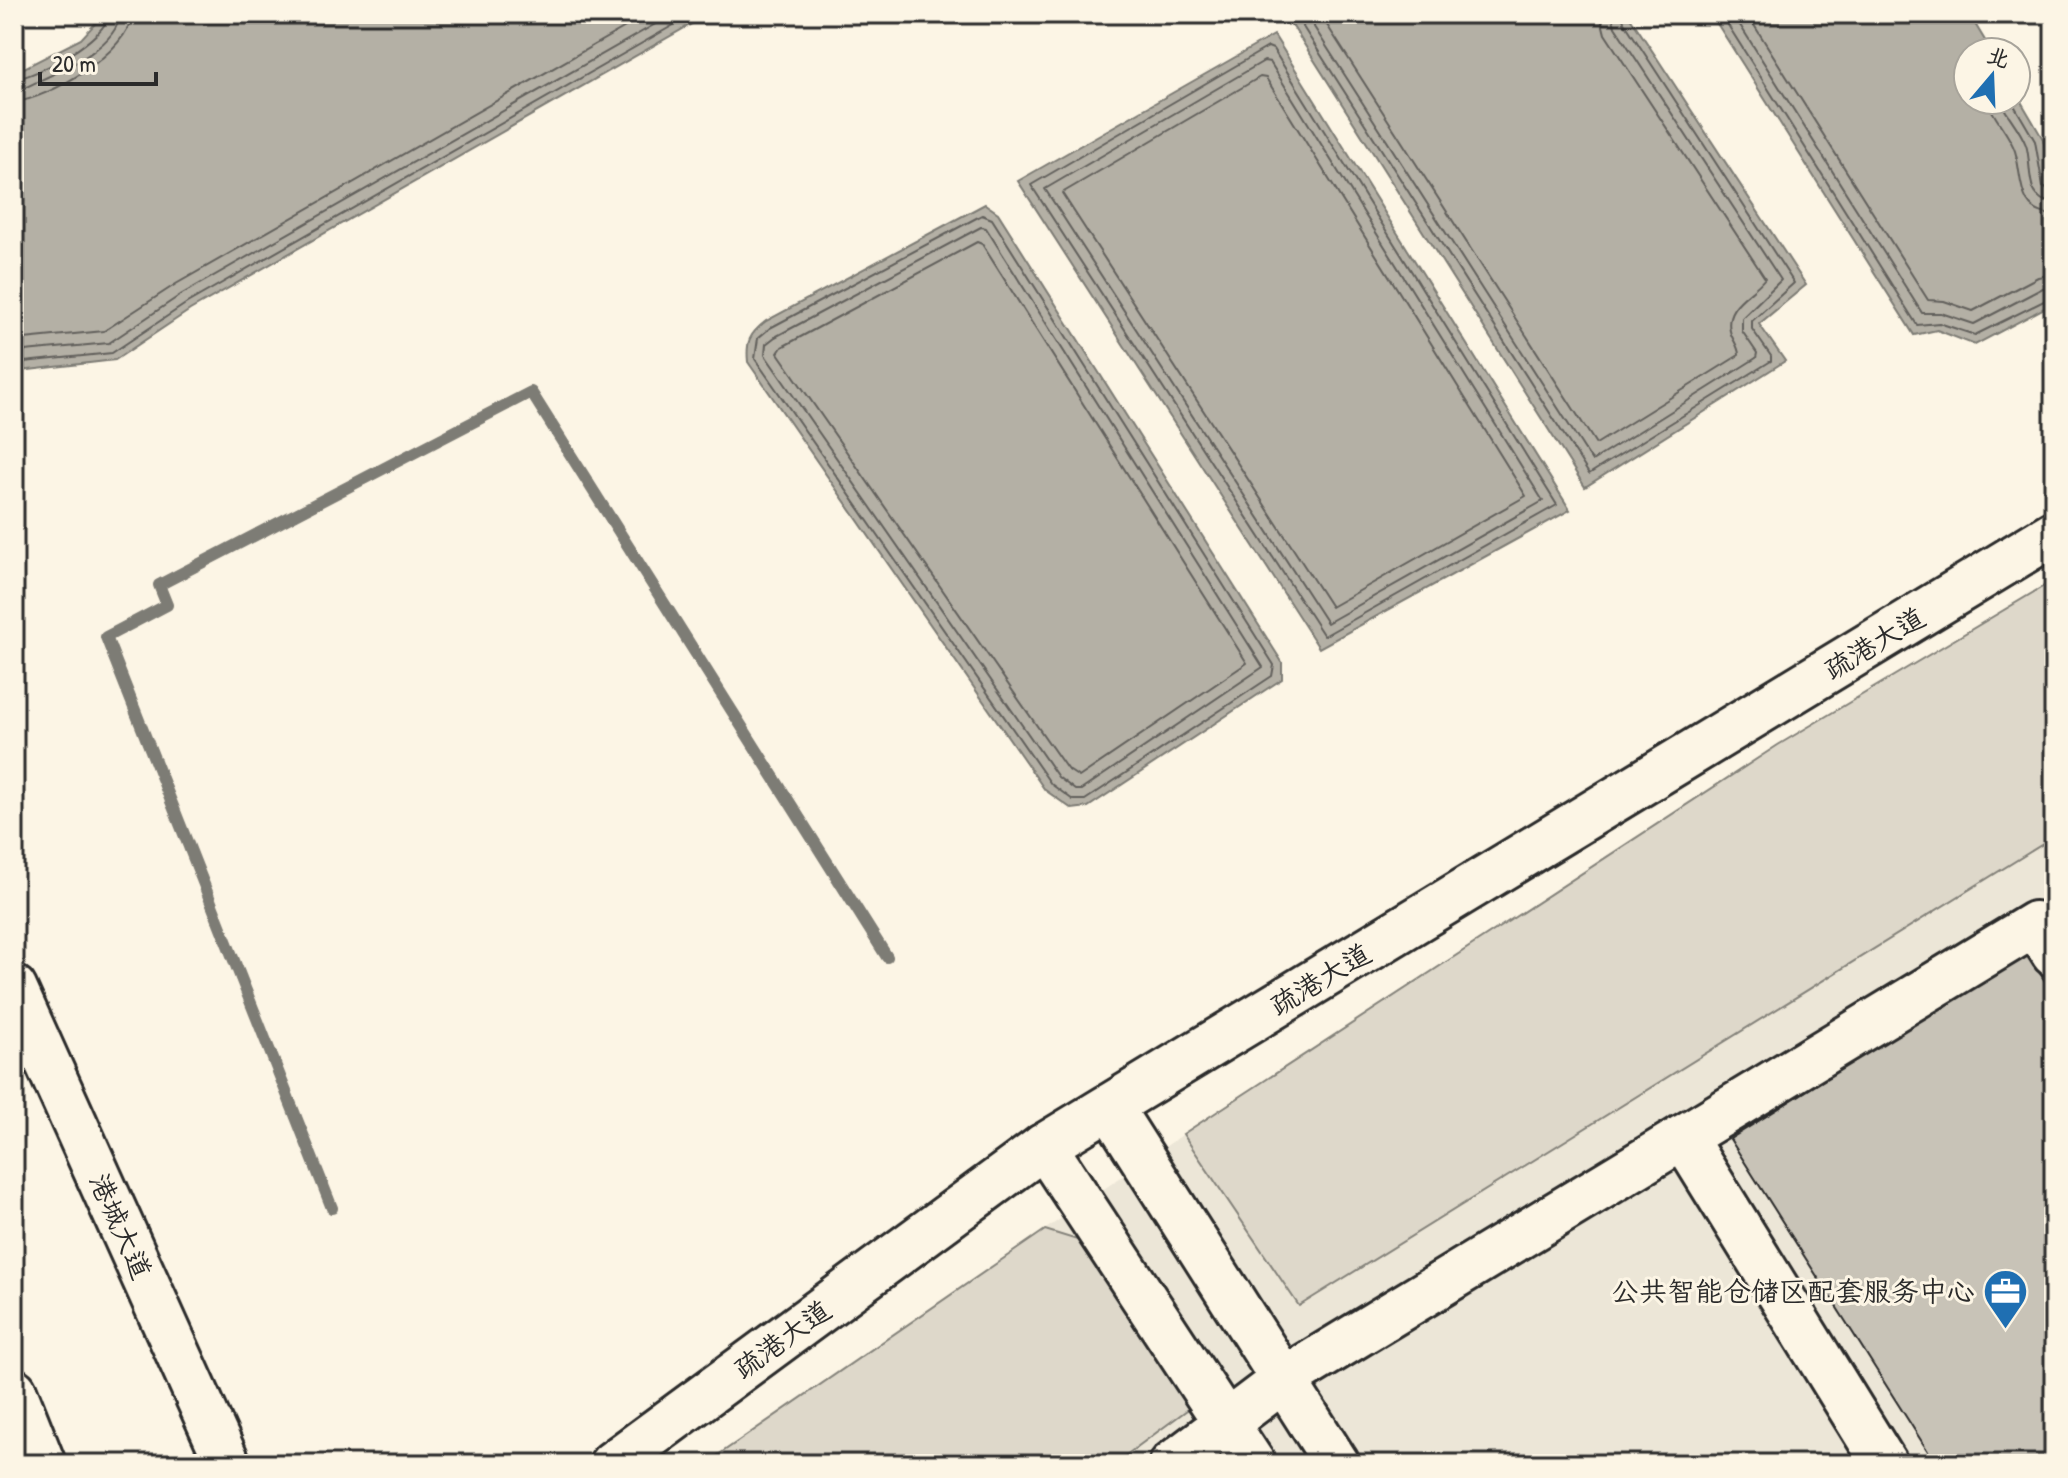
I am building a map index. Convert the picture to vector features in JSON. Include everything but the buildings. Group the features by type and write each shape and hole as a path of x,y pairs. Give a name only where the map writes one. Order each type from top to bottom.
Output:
{"main road":[{"name":"疏港大道","path":"612,1464 1044,1146 2054,533"},
{"path":"1172,1464 1283,1380 2035,924 2054,954"},
{"name":"港城大道","path":"14,988 228,1464"},
{"path":"1110,1107 1337,1464"},
{"path":"1683,1137 1885,1464"},
{"path":"1044,1146 1253,1464"},
{"path":"14,1391 43,1464"}],"shaded area":[{"path":"2054,580 2054,1464 705,1464 1204,1120 1778,745"},
{"path":"2054,580 2054,837 1299,1306 1183,1134 1778,745"},
{"path":"1045,1230 1084,1242 1191,1407 1114,1464 705,1464"}],"water":[{"path":"104,14 709,14 190,310 115,360 20,371 14,369 14,73 81,39"},
{"path":"1302,14 1628,14 1806,285 1759,324 1785,361 1585,487 1290,22"},
{"path":"1711,14 1969,14 1982,36 1952,36 1952,116 2030,116 2043,139 2054,195 2054,303 1975,345 1937,330 1914,335"},
{"path":"1274,35 1570,510 1319,648 1018,181"},
{"path":"985,204 998,213 1282,662 1282,679 1088,807 1072,809 1045,790 748,362 750,339 766,321"}],"waterway":[{"path":"332,1208 106,637 167,605 159,585 531,392 887,957"}],"place":[{"name":"公共智能仓储区配套服务中心","path":"2006,1330"}]}
